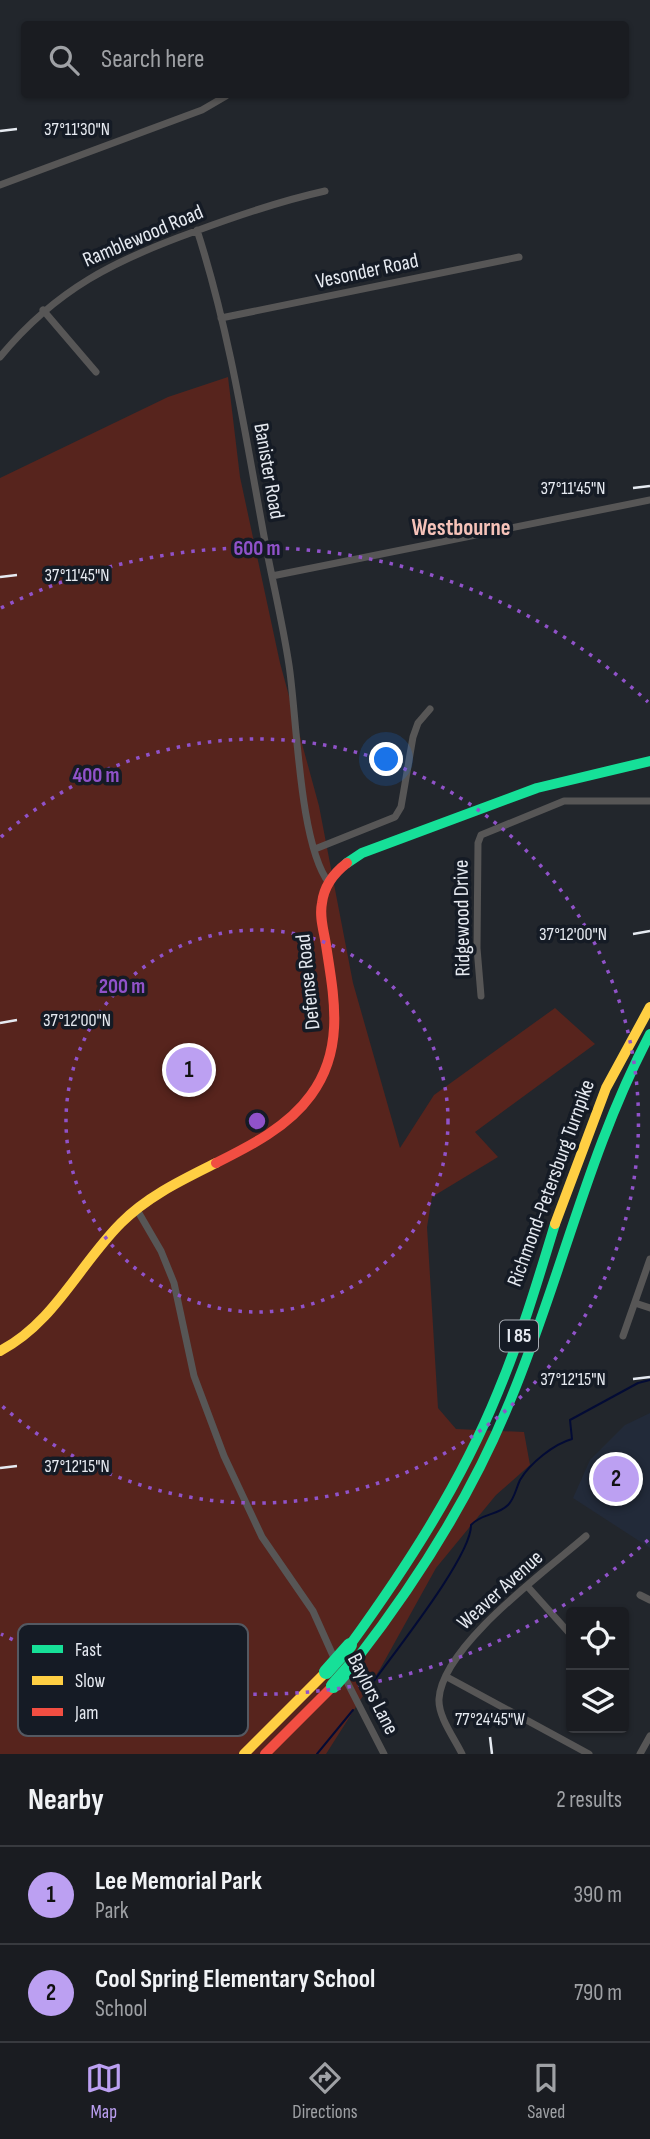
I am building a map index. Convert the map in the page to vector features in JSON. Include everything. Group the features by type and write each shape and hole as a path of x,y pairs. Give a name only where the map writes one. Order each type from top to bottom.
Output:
{"main road":[{"path":"329,883 345,864 362,853 548,785 650,761"},
{"name":"Defense Road","path":"0,1351 21,1338 59,1299 108,1235 136,1209 281,1125 305,1104 320,1082 332,1053 337,1021 321,914 322,899 329,883"},
{"name":"Richmond-Petersburg Turnpike","path":"244,1754 326,1672 349,1645 434,1521 488,1417 601,1102 630,1040 650,1007"},
{"name":"Richmond-Petersburg Turnpike","path":"265,1754 356,1660 426,1562 488,1451 525,1362 611,1113 650,1034"}],"street":[{"path":"0,185 202,110 223,98"},
{"name":"Ramblewood Road","path":"0,357 43,310 74,287 112,265 261,206 325,191"},
{"name":"Banister Road","path":"198,230 221,318 287,654 297,751 315,849 319,868 329,883"},
{"name":"Vesonder Road","path":"221,318 519,257"},
{"path":"43,310 96,372"},
{"path":"271,576 650,499"},
{"path":"315,849 395,817 401,804 418,723 430,709"},
{"path":"548,785 553,803 573,800 650,801"},
{"name":"Ridgewood Drive","path":"481,996 477,947 479,839 486,831 553,803"},
{"name":"Baylors Lane","path":"136,1209 161,1251 174,1283 194,1376 224,1456 262,1537 313,1611 330,1650 384,1754"},
{"path":"623,1336 650,1259"},
{"path":"635,1303 650,1308"},
{"name":"Weaver Avenue","path":"462,1754 439,1704 440,1692 447,1677 470,1637 586,1536"},
{"path":"528,1587 566,1629"},
{"path":"640,1595 650,1600"},
{"path":"447,1677 589,1754"},
{"path":"640,1754 650,1736"}],"shaded area":[{"path":"228,377 240,477 280,663 319,806 353,983 400,1148 434,1095 555,1008 595,1044 475,1132 498,1157 432,1197 427,1227 438,1408 456,1429 524,1432 530,1465 496,1495 436,1568 380,1669 326,1754 0,1754 0,478 168,397"},
{"path":"650,1413 650,1548 573,1498 590,1460 625,1425"}],"waterway":[{"path":"366,1692 444,1583 468,1540 471,1525 508,1505 520,1480 530,1467 550,1450 572,1439 570,1420 638,1383 650,1380"},
{"path":"317,1754 353,1710"}],"traffic: fast":[{"path":"347,863 362,853 537,788 650,761"},
{"path":"356,1660 401,1599 442,1536 495,1436 545,1309 609,1124 650,1034"},
{"path":"350,1645 413,1554 467,1459 514,1350 555,1224"},
{"path":"326,1672 350,1645"},
{"path":"333,1686 356,1660"}],"traffic: slow":[{"path":"555,1224 606,1088 650,1007"},
{"path":"0,1351 36,1325 106,1239 131,1213 166,1189 216,1163"},
{"path":"244,1754 326,1672"}],"traffic: jam":[{"path":"216,1163 280,1126 302,1106 322,1077 333,1041 334,1003 321,908 327,886 347,863"},
{"path":"265,1754 333,1686"}],"place":[{"name":"Lee Memorial Park","path":"189,1070"},
{"name":"Cool Spring Elementary School","path":"616,1479"}],"district":[{"name":"Westbourne","path":"461,528"}]}
